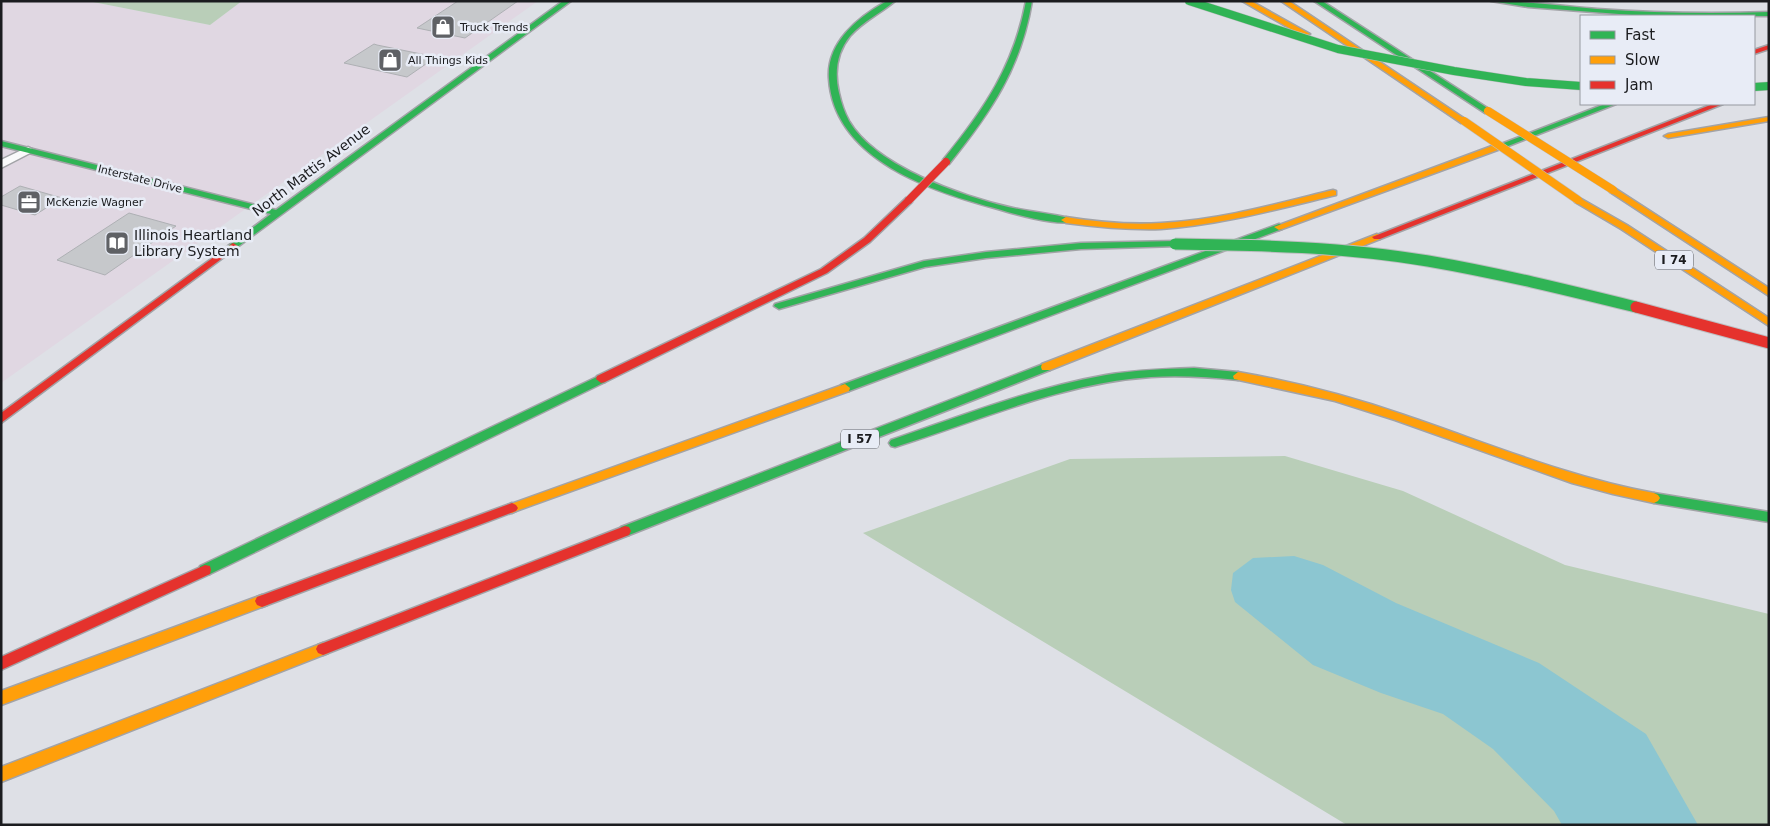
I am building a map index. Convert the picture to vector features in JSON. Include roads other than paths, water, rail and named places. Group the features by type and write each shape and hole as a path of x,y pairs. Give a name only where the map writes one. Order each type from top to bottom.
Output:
{"main road":[{"name":"North Mattis Avenue","path":"1,420 278,213 568,1"},
{"path":"892,1 860,22 839,46 831,72 836,100 849,129 876,155 926,183 992,206 1048,218 1098,224 1173,225 1232,215 1429,172"},
{"path":"1,664 201,572 824,271 867,240 946,162 967,137 997,93 1019,49 1029,16 1029,1"},
{"path":"1189,1 1338,50 1490,77 1580,86"},
{"path":"1245,1 1435,102"},
{"name":"I 74","path":"1284,1 1464,121 1578,200 1632,232 1769,323"},
{"name":"I 74","path":"1317,1 1613,190 1663,225 1769,293"},
{"path":"1494,1 1545,7 1655,15"},
{"path":"1740,15 1769,14"},
{"path":"1755,52 1769,47"},
{"path":"1755,89 1769,85"},
{"path":"1,698 632,463 782,412 1609,105"},
{"name":"I 57","path":"1,775 1716,105"},
{"path":"1611,146 1769,118"},
{"name":"Interstate Drive","path":"1,143 278,213"},
{"path":"1663,225 1769,285"},
{"path":"709,327 924,264 986,255 1081,246 1175,244 1293,246 1427,261 1541,284 1688,320 1769,344"},
{"path":"884,447 1025,399 1086,383 1160,372 1225,374 1270,380 1329,393 1572,479 1610,490 1769,517"},
{"path":"628,531 791,479"}],"street":[{"path":"1,165 28,150"}],"water":[{"path":"1294,556 1323,565 1396,603 1539,663 1646,734 1698,825 1562,825 1554,811 1493,749 1443,714 1381,693 1313,665 1235,602 1231,590 1233,573 1253,558"}],"place":[{"name":"Truck Trends","path":"443,27"},
{"name":"All Things Kids","path":"390,60"},
{"name":"McKenzie Wagner","path":"29,202"},
{"name":"Illinois Heartland Library System","path":"117,243"}]}
